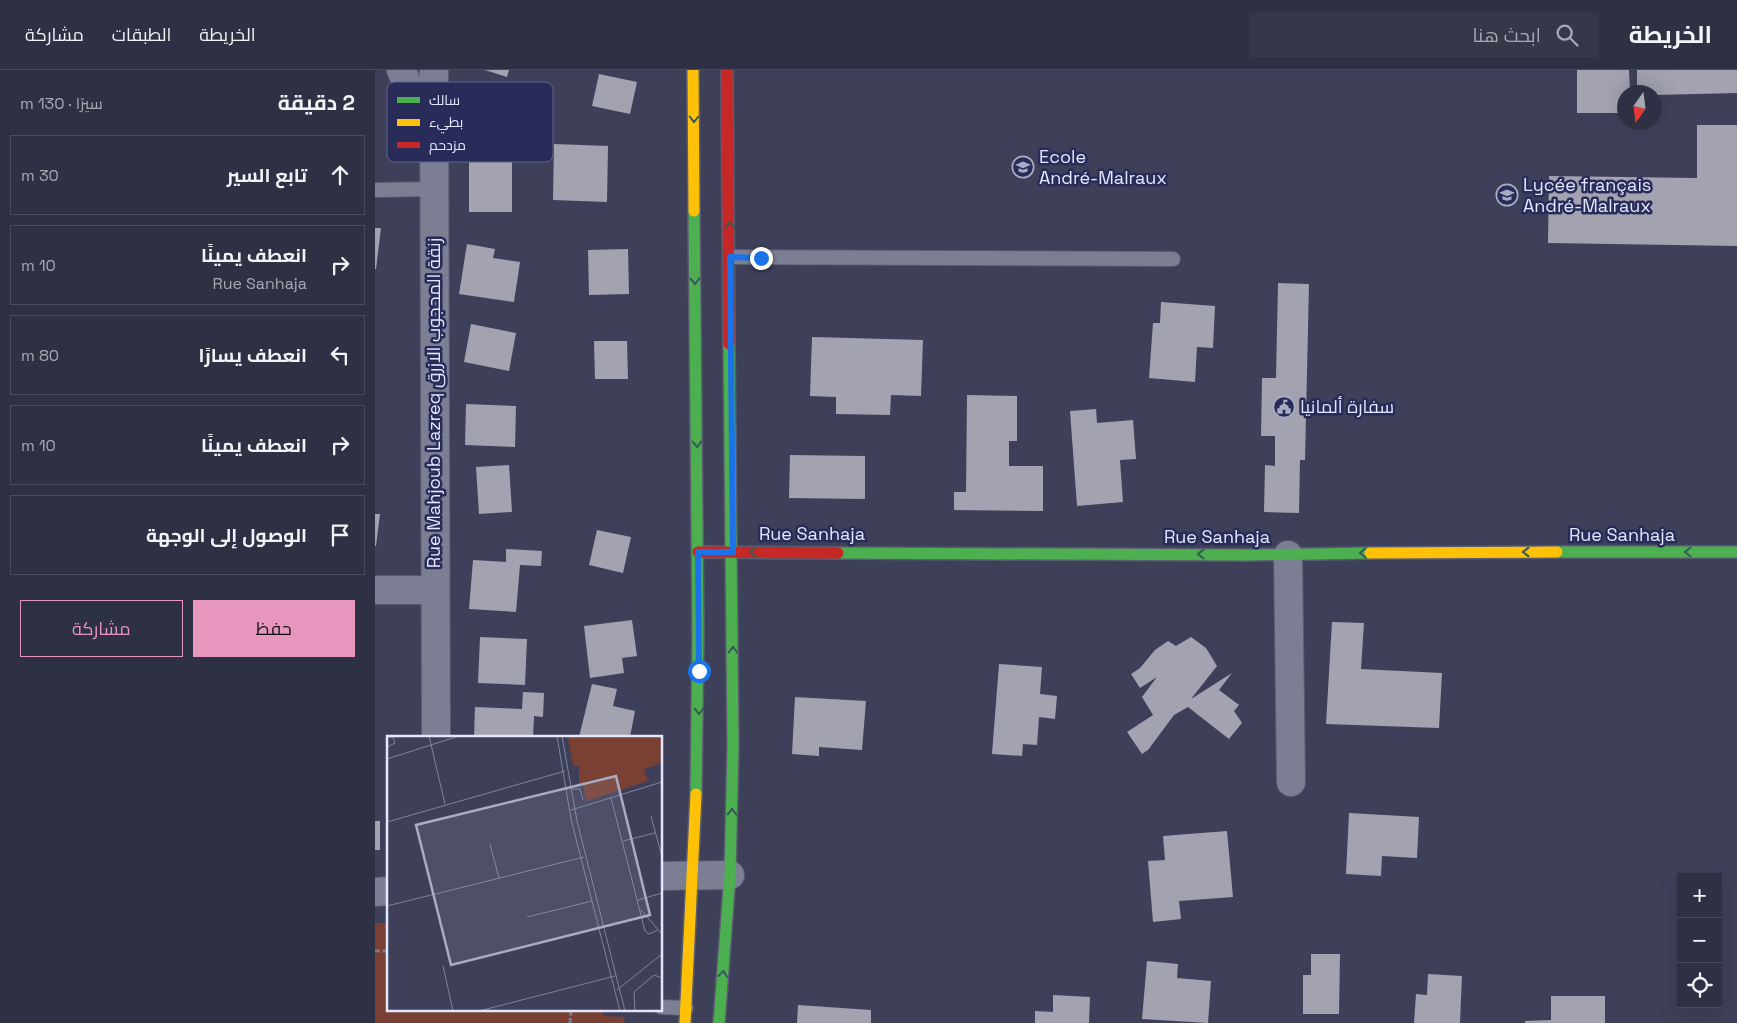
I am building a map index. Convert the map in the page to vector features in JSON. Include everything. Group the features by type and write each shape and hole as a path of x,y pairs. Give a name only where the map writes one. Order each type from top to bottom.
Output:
{"street":[{"path":"401,70 407,82"},
{"path":"685,1023 695,875 699,681 693,70"},
{"path":"719,1023 730,876 733,746 733,552 727,70"},
{"name":"Rue Mahjoub Lazreq زنقة المحجوب الازرق","path":"433,162 436,736"},
{"name":"Rue Sanhaja","path":"698,552 1288,554 1737,552"},
{"path":"1288,554 1291,782"},
{"path":"375,590 435,590"},
{"path":"663,876 730,876"}],"lane":[{"path":"375,190 433,189"},
{"path":"730,257 1173,260"},
{"path":"663,1007 686,1008"}],"path":[{"path":"570,1023 571,1010"}],"shaded area":[{"path":"375,923 387,923 387,1010 603,1010 603,1016 625,1017 624,1023 375,1023"}],"building":[{"path":"485,70 509,70 507,77"},
{"path":"1577,70 1629,70 1630,85 1617,85 1617,113 1577,113"},
{"path":"1637,70 1737,70 1737,93 1662,95 1662,85 1637,85"},
{"path":"599,74 637,82 630,114 592,106"},
{"path":"1697,125 1737,125 1737,246 1548,243 1549,176 1697,178"},
{"path":"554,144 608,146 607,202 553,200"},
{"path":"469,162 512,162 512,212 469,212"},
{"path":"375,228 381,228 376,269 375,269"},
{"path":"467,244 495,249 493,258 520,262 514,302 459,294"},
{"path":"628,249 629,294 589,295 588,250"},
{"name":"سفارة ألمانيا","path":"1278,283 1309,284 1305,460 1300,460 1299,513 1264,512 1265,465 1275,466 1275,436 1261,436 1262,378 1276,378"},
{"path":"1161,302 1215,306 1213,348 1197,347 1195,382 1149,378 1153,323 1160,323"},
{"path":"471,324 516,333 509,371 464,362"},
{"path":"812,337 923,340 921,396 891,395 890,415 836,414 836,397 810,396"},
{"path":"594,341 627,341 628,379 595,379"},
{"path":"967,395 1017,396 1017,441 1009,441 1009,466 1043,466 1043,511 954,510 954,492 966,492"},
{"path":"466,404 516,406 515,447 465,445"},
{"path":"1096,409 1097,423 1133,420 1136,459 1120,460 1123,502 1077,506 1070,411"},
{"path":"790,455 865,456 865,499 789,498"},
{"path":"509,465 512,512 479,514 476,467"},
{"path":"375,514 380,514 376,546 375,546"},
{"path":"597,530 631,537 623,573 589,565"},
{"path":"506,549 542,551 541,566 520,565 516,612 469,609 473,560 506,562"},
{"path":"632,620 637,656 622,658 624,673 590,678 584,626"},
{"path":"1332,622 1364,623 1361,669 1442,673 1439,728 1326,724"},
{"path":"480,637 527,639 525,685 478,683"},
{"path":"1191,637 1206,648 1217,666 1191,699 1232,673 1219,690 1239,705 1234,711 1242,723 1229,739 1188,707 1174,715 1148,750 1142,754 1127,732 1153,715 1142,697 1157,677 1140,688 1131,674 1140,668 1155,650 1168,641 1176,646"},
{"path":"999,664 1042,667 1040,694 1057,696 1055,719 1039,717 1037,745 1023,744 1022,756 992,754"},
{"path":"592,684 617,689 613,706 635,711 630,736 579,736"},
{"path":"523,692 544,693 543,717 534,716 533,736 474,736 475,707 522,709"},
{"path":"795,697 866,701 862,750 819,747 819,756 792,754"},
{"path":"1349,813 1419,817 1417,858 1382,856 1381,876 1346,874"},
{"path":"375,821 380,821 380,850 375,850"},
{"path":"1227,831 1233,897 1179,901 1181,919 1153,922 1148,861 1165,860 1163,836"},
{"path":"1311,954 1340,954 1339,1014 1303,1014 1303,975 1311,975"},
{"path":"1147,961 1178,964 1177,978 1211,981 1208,1023 1142,1019"},
{"path":"1428,974 1462,976 1460,1023 1414,1023 1416,994 1427,995"},
{"path":"1053,995 1090,997 1089,1023 1035,1023 1035,1011 1053,1012"},
{"path":"1551,996 1605,996 1605,1023 1525,1023 1525,1021 1551,1020"},
{"path":"798,1005 871,1010 871,1023 797,1023"}],"traffic: fast":[{"path":"694,211 698,632 696,794"},
{"path":"719,1023 730,875 733,746 729,344"},
{"path":"1557,552 1737,552"},
{"path":"838,553 1249,555 1370,553"}],"traffic: slow":[{"path":"693,70 694,211"},
{"path":"1370,553 1557,552"},
{"path":"685,1023 696,794"}],"traffic: jam":[{"path":"727,70 729,344"},
{"path":"698,552 838,553"}],"place":[{"name":"Ecole André-Malraux","path":"1023,167"},
{"name":"Lycée français André-Malraux","path":"1507,195"},
{"name":"سفارة ألمانيا","path":"1284,407"}],"route":[{"path":"699,671 698,552 733,552 730,257 761,258"}]}
